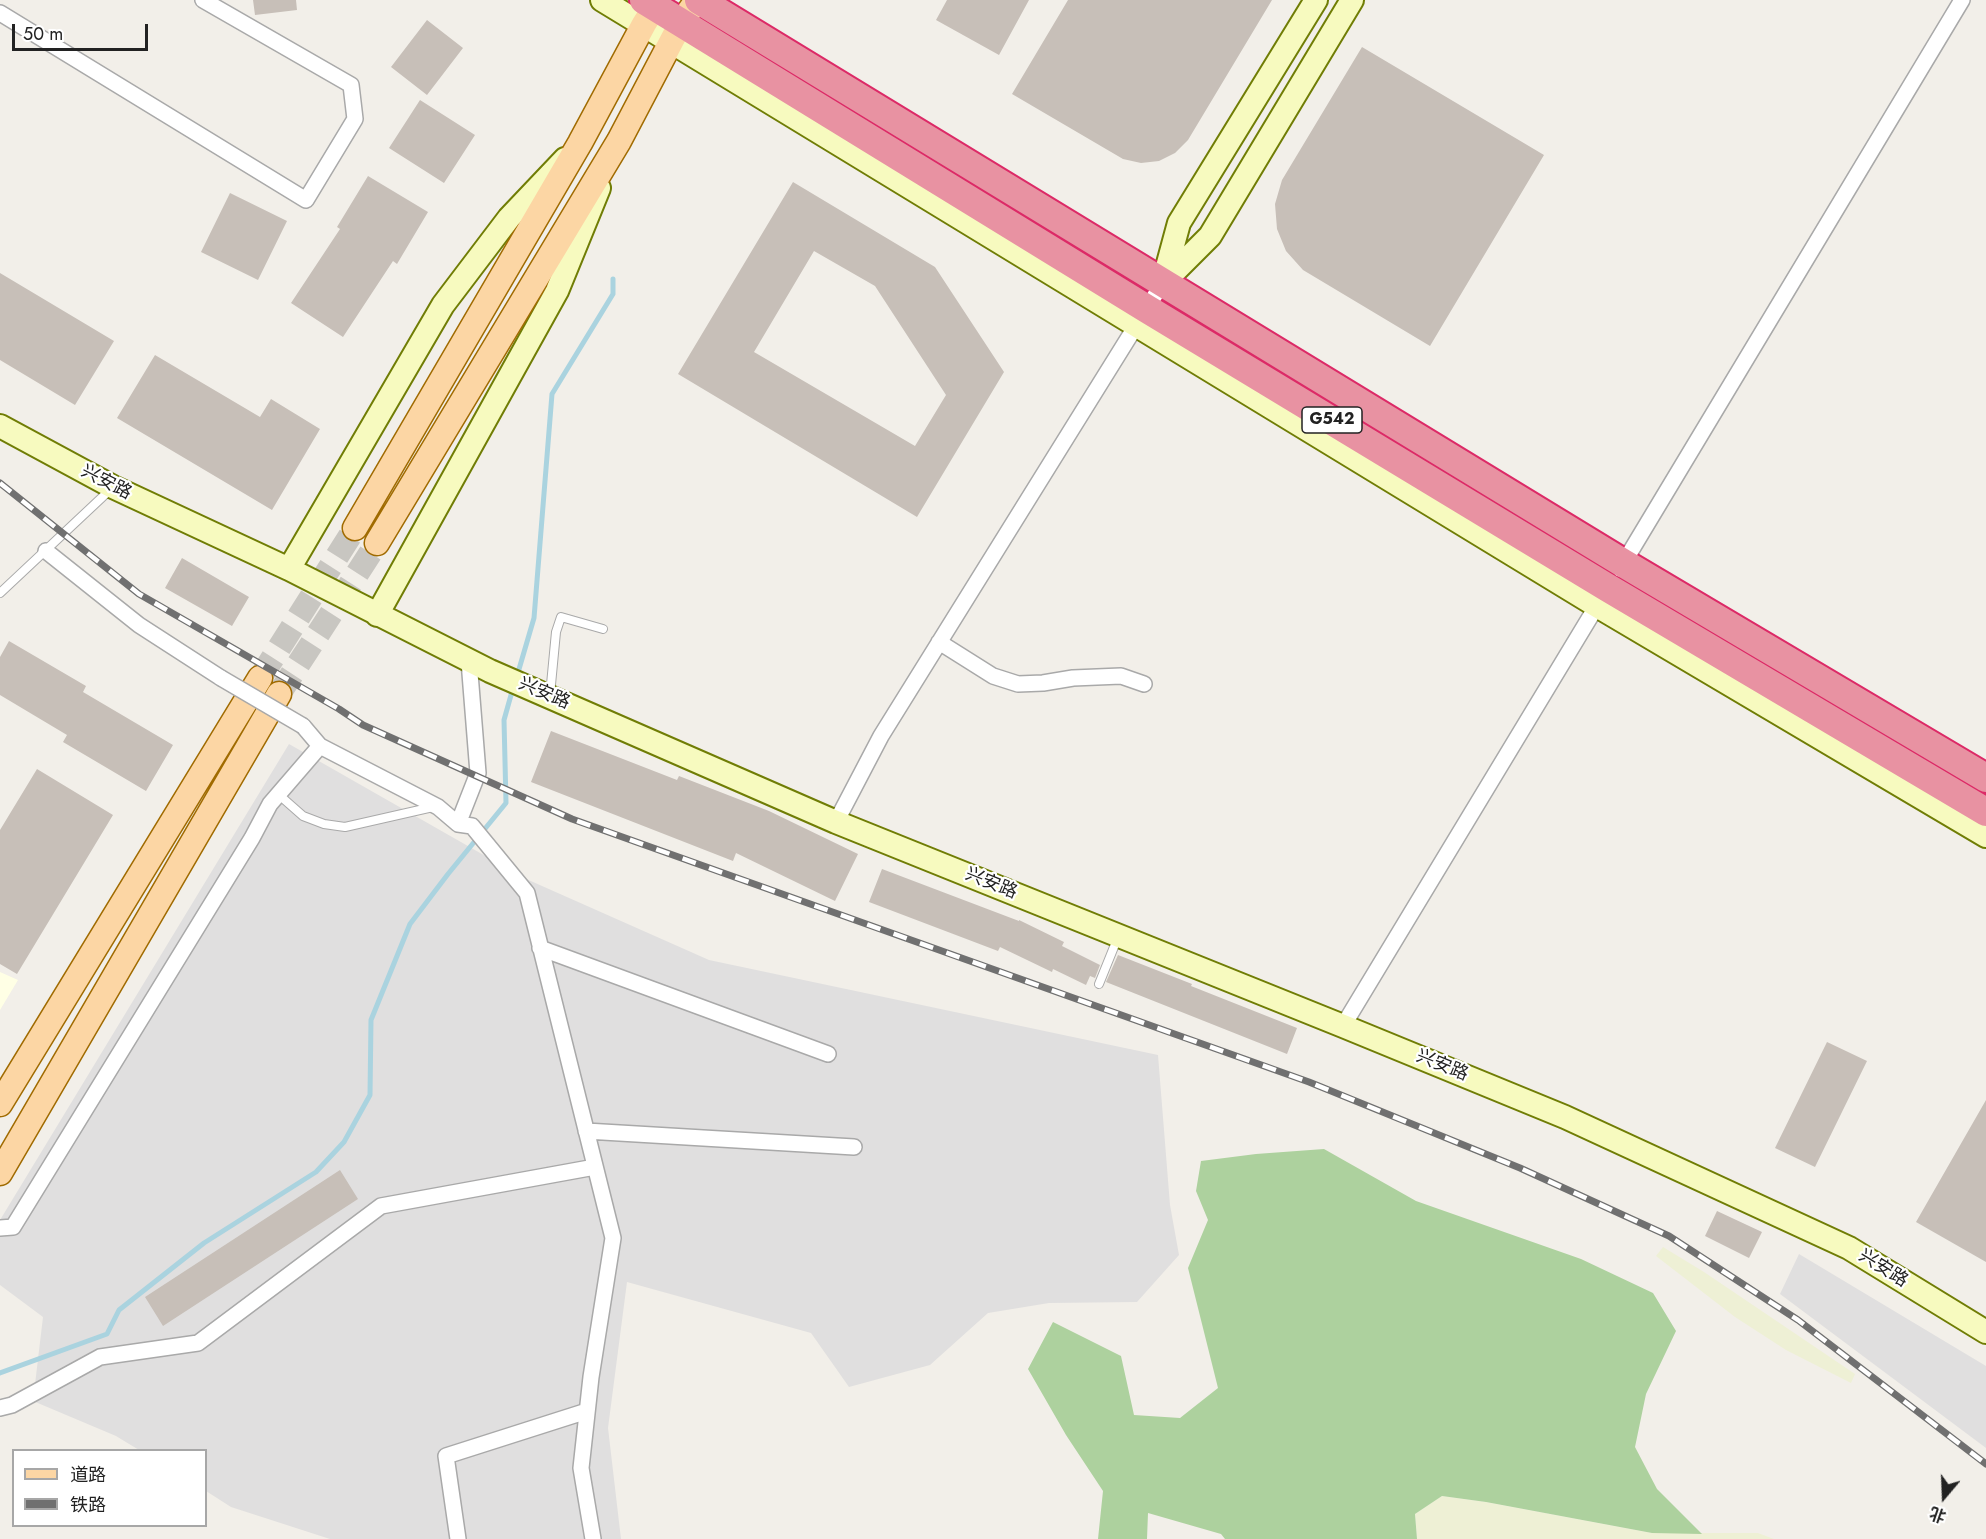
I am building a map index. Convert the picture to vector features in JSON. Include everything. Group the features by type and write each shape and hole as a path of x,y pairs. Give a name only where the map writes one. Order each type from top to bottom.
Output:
{"highway":[{"name":"G542","path":"650,8 687,16 1162,284 1623,563 1986,778"},
{"name":"G542","path":"687,16 1141,317 1603,597 1986,812"}],"main road":[{"path":"355,528 580,143 650,8"},
{"path":"377,543 619,141 687,16"},
{"path":"0,1104 261,678"},
{"path":"0,1173 279,694"}],"street":[{"path":"1,15 306,200 355,119 351,85 203,0"},
{"path":"602,0 650,8"},
{"path":"1162,284 1179,223 1316,0"},
{"path":"836,822 881,736 1141,317 1162,284 1210,237 1352,0"},
{"path":"1343,1026 1962,0"},
{"path":"377,615 557,291 619,141"},
{"path":"289,569 443,305 509,218 580,143"},
{"name":"兴安路","path":"0,426 113,488 289,569 490,671 836,822 1565,1117 1849,1248 1986,1332"},
{"path":"46,551 139,625 221,678 303,726 320,746 438,807 465,825 484,843 527,893 613,1238 604,1284 581,1468 593,1539"},
{"path":"1603,597 1986,836"},
{"path":"939,642 993,676 1018,684 1121,676 1144,684"},
{"path":"465,825 478,773 469,661"},
{"path":"0,1228 13,1227 252,838 270,804 320,746"},
{"path":"540,948 828,1053"},
{"path":"586,1131 854,1148"},
{"path":"0,1408 12,1405 100,1357 198,1343 381,1206 595,1167"},
{"path":"458,1539 446,1456 587,1412"}],"lane":[{"path":"0,593 113,488"},
{"path":"545,695 556,632 561,617 603,629"},
{"path":"278,794 303,816 324,824 345,827 438,807"},
{"path":"1099,984 1118,935"}],"shaded area":[{"path":"289,744 524,878 709,960 1158,1055 1170,1205 1179,1255 1137,1302 1049,1303 988,1313 930,1365 849,1387 811,1333 627,1282 608,1428 621,1539 330,1539 231,1507 207,1492 207,1449 137,1449 116,1436 33,1401 43,1317 0,1285 0,1220"},
{"path":"0,972 18,980 0,1010"},
{"path":"1663,1247 1855,1374 1851,1383 1786,1350 1735,1317 1656,1256"},
{"path":"1799,1254 1986,1366 1986,1448 1780,1294"},
{"path":"1442,1496 1652,1533 1758,1533 1774,1539 1417,1539 1415,1514"}],"green space":[{"path":"1324,1149 1416,1201 1581,1259 1653,1293 1676,1331 1646,1394 1635,1447 1657,1489 1702,1534 1652,1533 1442,1496 1415,1514 1417,1539 1225,1539 1221,1534 1148,1513 1147,1539 1098,1539 1103,1491 1066,1435 1028,1369 1053,1322 1121,1356 1134,1415 1180,1418 1218,1388 1188,1268 1208,1220 1196,1191 1201,1161"}],"building":[{"path":"253,0 296,0 297,10 255,15"},
{"path":"947,0 1029,0 999,55 936,20"},
{"path":"1068,0 1272,0 1188,140 1175,153 1159,161 1141,163 1123,159 1012,94"},
{"path":"427,20 463,48 427,95 391,67"},
{"path":"1362,47 1544,155 1430,346 1303,270 1286,251 1277,229 1275,204 1282,180"},
{"path":"420,100 475,135 444,183 389,148"},
{"path":"368,176 428,212 397,264 393,261 343,337 291,303 340,229 337,227"},
{"path":"793,182 935,267 1004,372 917,517 678,374","holes":["814,251 875,286 946,395 915,446 754,352"]},
{"path":"230,193 287,221 258,280 201,252"},
{"path":"0,273 114,341 75,405 0,360"},
{"path":"155,355 260,417 271,399 320,429 272,510 117,418"},
{"path":"182,558 249,597 232,626 165,588"},
{"path":"9,641 86,686 83,692 173,745 146,791 63,742 67,735 0,695 0,657"},
{"path":"551,731 677,780 679,776 769,811 858,854 835,901 736,853 733,861 531,782"},
{"path":"37,769 113,815 17,974 0,964 0,830"},
{"path":"882,869 1019,920 1064,942 1062,946 1100,965 1095,978 1090,976 1086,985 1053,969 1052,972 1000,947 998,951 869,902"},
{"path":"1118,955 1297,1028 1287,1054 1106,982"},
{"path":"1827,1042 1867,1061 1815,1167 1775,1148"},
{"path":"1986,1100 1986,1262 1916,1222"},
{"path":"340,1170 358,1199 163,1326 145,1297"},
{"path":"1717,1211 1762,1232 1749,1258 1705,1236"}],"waterway":[{"path":"517,676 534,618 552,394 613,294 613,279"},
{"path":"0,1373 107,1334 119,1310 204,1243 316,1172 344,1142 370,1095 371,1020 410,924 506,803 504,720 513,688"}],"tunnel":[{"path":"260,678 355,528"},
{"path":"279,694 377,543"}],"railway":[{"path":"0,483 139,594 363,725 572,819 1309,1082 1520,1168 1669,1236 1798,1320 1986,1464"}]}
